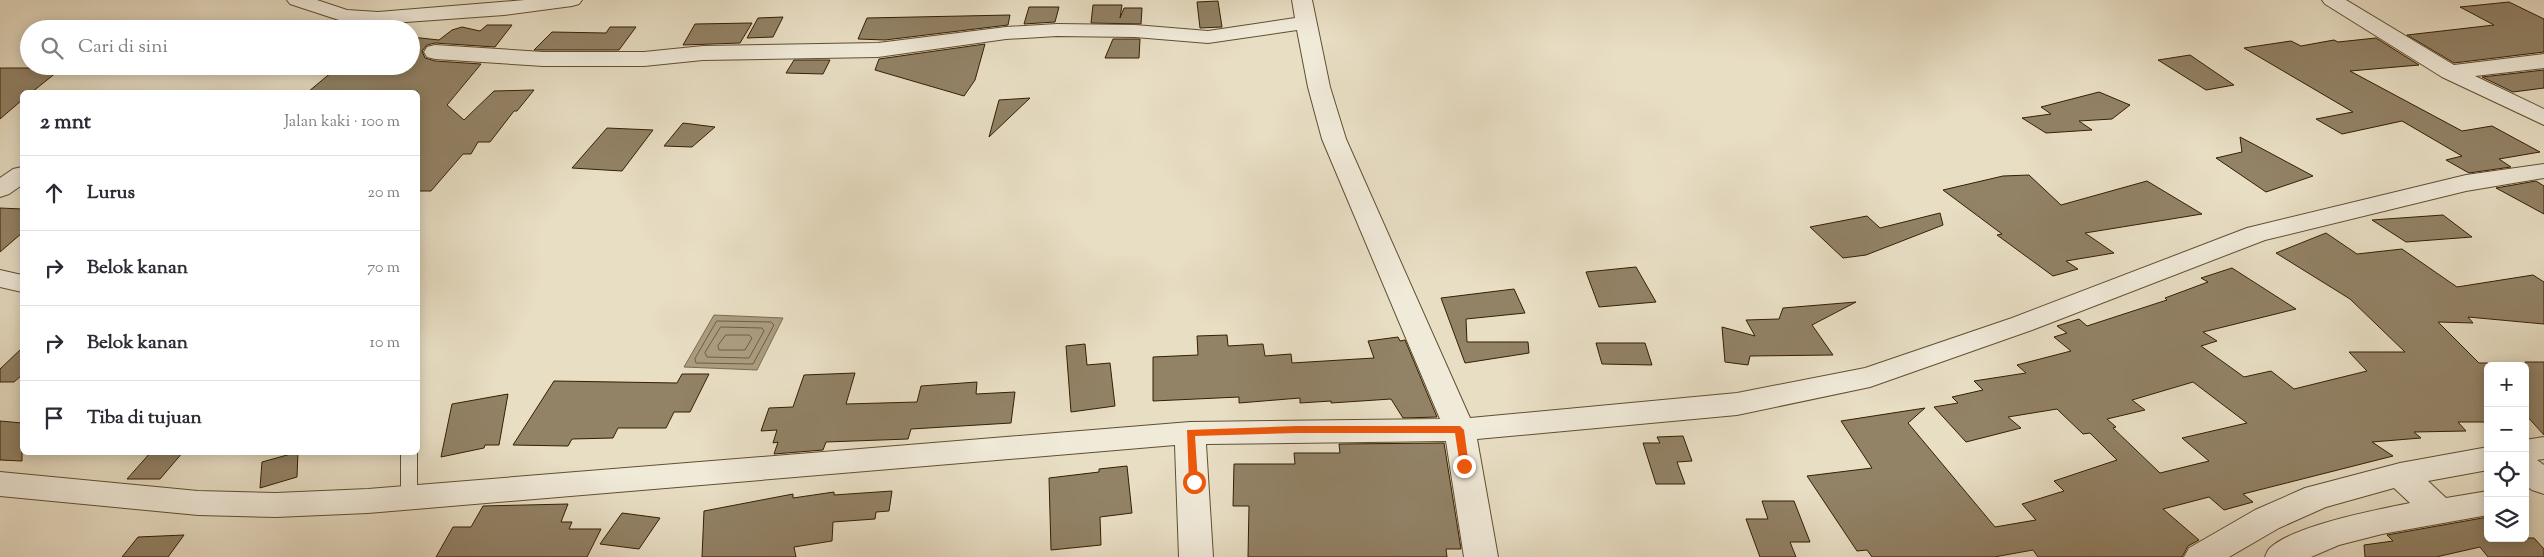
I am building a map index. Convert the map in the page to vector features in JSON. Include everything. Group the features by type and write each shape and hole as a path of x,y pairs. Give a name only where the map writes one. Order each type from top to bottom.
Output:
{"street":[{"path":"297,0 344,16 378,18 504,9 572,0"},
{"path":"2332,0 2450,72 2544,118"},
{"path":"435,52 543,59 644,59 713,52 878,50 1006,33 1057,30 1135,31 1208,37 1304,11 1334,140 1460,430 1481,557"},
{"path":"2450,72 2544,61"},
{"path":"0,484 198,502 276,505 409,498 1190,433 1296,430 1460,430 1737,404 1870,376 2022,324 2256,234 2466,183 2544,170"},
{"path":"0,189 20,175"},
{"path":"0,278 20,283"},
{"path":"1190,433 1196,557"},
{"path":"2201,557 2310,542 2420,493 2484,460"},
{"path":"2270,546 2317,497 2420,493 2484,501"}],"lane":[{"path":"409,455 409,498"}],"water":[{"path":"714,315 783,318 757,370 684,367"}],"building":[{"path":"1218,1 1222,27 1200,28 1197,2"},
{"path":"2509,2 2544,19 2544,52 2454,63 2407,35 2494,25 2460,7"},
{"path":"1093,5 1122,5 1120,18 1124,8 1142,8 1141,24 1091,23"},
{"path":"1029,7 1059,7 1055,22 1024,24"},
{"path":"1010,15 1008,25 885,40 858,39 867,18"},
{"path":"783,17 773,37 747,38 758,18"},
{"path":"752,23 740,43 683,45 695,24"},
{"path":"487,25 512,25 495,47 435,43 427,45 422,51 425,58 435,61 481,64 447,105 464,120 494,91 534,90 517,111 514,111 490,142 478,142 471,154 463,154 431,191 420,191 420,90 310,90 328,75 420,75 420,38 439,40 452,30 462,27 480,31"},
{"path":"610,27 636,27 619,50 534,50 552,32 606,33"},
{"path":"2376,38 2419,65 2350,71 2462,131 2492,126 2540,152 2499,159 2511,167 2469,173 2446,160 2462,156 2402,121 2342,134 2316,119 2353,112 2244,48 2291,41 2301,46 2334,40 2338,42"},
{"path":"1113,39 1140,39 1139,58 1105,58"},
{"path":"985,44 975,80 964,96 875,70 879,59"},
{"path":"2190,55 2234,85 2206,90 2158,60"},
{"path":"794,60 830,60 823,74 786,73"},
{"path":"0,68 20,68 20,75 53,75 34,90 20,90 20,102 0,119"},
{"path":"2544,70 2544,88 2513,92 2482,77"},
{"path":"2099,92 2130,105 2112,119 2079,121 2092,130 2046,133 2022,118 2051,114 2041,107"},
{"path":"1030,98 989,137 999,100"},
{"path":"683,123 715,127 692,147 664,146"},
{"path":"607,128 653,130 622,171 572,168"},
{"path":"2240,137 2313,176 2266,192 2216,158 2242,152"},
{"path":"2029,175 2061,205 2147,181 2202,214 2085,233 2114,253 2066,261 2078,269 2053,276 1997,235 2002,234 1943,190 2003,176"},
{"path":"2536,181 2544,186 2544,214 2496,188"},
{"path":"0,208 20,209 20,235 0,252"},
{"path":"1940,213 1943,225 1866,255 1843,258 1810,227 1867,216 1880,228"},
{"path":"2443,215 2472,237 2406,242 2372,220"},
{"path":"2326,233 2357,254 2402,249 2457,287 2533,275 2544,282 2544,324 2468,317 2473,323 2438,322 2479,363 2484,363 2484,422 2458,422 2466,431 2414,432 2421,438 2372,442 2393,456 2243,494 2253,502 2224,510 2209,497 2163,509 2199,540 2188,546 2182,557 2038,557 2033,550 1994,557 1872,557 1867,550 1857,551 1807,476 1872,468 1841,421 1925,408 1908,423 1995,527 2036,520 2022,504 2064,491 2054,481 2117,460 2090,433 2083,434 2057,409 2008,417 2021,428 1966,442 1934,407 1958,403 1952,397 1983,390 1974,381 2026,373 2017,365 2071,351 2054,337 2067,333 2057,326 2079,319 2087,326 2167,300 2165,298 2208,282 2201,278 2232,268 2296,309 2203,332 2217,341 2201,346 2244,377 2271,371 2294,389 2367,371 2349,352 2405,352 2350,299 2276,253","holes":["2193,382 2247,423 2182,438 2209,461 2160,473 2113,428 2116,427 2107,419 2145,410 2132,400"]},
{"path":"1636,267 1656,302 1599,307 1586,272"},
{"path":"1514,289 1525,313 1466,319 1467,342 1528,342 1529,353 1465,363 1441,298"},
{"path":"1856,302 1812,325 1833,355 1750,356 1748,365 1725,362 1722,327 1755,336 1746,320 1779,319 1783,308"},
{"path":"1227,335 1228,346 1263,344 1265,356 1291,354 1292,363 1374,358 1368,341 1398,337 1400,341 1405,340 1437,417 1403,418 1391,399 1331,403 1331,401 1300,403 1300,398 1239,403 1239,397 1153,401 1153,357 1198,355 1197,336"},
{"path":"1596,343 1645,343 1652,365 1602,364"},
{"path":"1085,344 1087,365 1110,363 1115,406 1071,412 1066,346"},
{"path":"20,350 20,377 14,382 0,382 0,369"},
{"path":"2529,362 2544,362 2544,435 2529,418"},
{"path":"855,373 846,404 917,402 921,386 977,382 976,394 1015,392 1011,423 911,429 908,439 826,442 823,450 774,454 778,442 773,443 777,430 761,431 769,408 793,407 804,375"},
{"path":"682,374 709,374 690,412 674,412 666,428 618,428 613,438 572,439 568,446 513,445 554,381 677,383"},
{"path":"508,394 499,445 485,445 484,448 441,457 452,404"},
{"path":"0,421 20,423 20,455 22,455 22,461 0,460"},
{"path":"1683,436 1692,461 1677,462 1685,484 1656,484 1643,443 1660,443 1657,437"},
{"path":"1444,443 1461,549 1446,549 1447,557 1248,557 1249,506 1233,506 1234,464 1295,464 1294,453 1340,453 1339,444"},
{"path":"148,455 180,455 160,479 127,479"},
{"path":"287,455 298,455 297,477 260,488 262,462"},
{"path":"1127,466 1132,513 1100,517 1101,545 1051,550 1049,478 1099,472 1099,469"},
{"path":"892,491 889,511 876,512 875,519 833,522 832,541 794,547 796,557 702,557 704,511 793,494 793,498 834,492 834,495"},
{"path":"1762,501 1794,501 1810,542 1790,542 1796,557 1760,557 1746,519 1768,519"},
{"path":"568,504 561,522 572,522 569,529 601,529 587,557 436,557 453,527 471,527 483,506"},
{"path":"622,513 660,518 639,549 600,544"},
{"path":"2484,518 2484,542 2529,542 2529,538 2534,538 2544,549 2544,557 2488,557 2480,547 2436,557 2365,557 2364,545 2393,541 2387,535"},
{"path":"184,535 168,557 122,557 138,537"}],"route":[{"path":"1194,482 1190,433 1296,430 1460,430 1464,466"}]}
